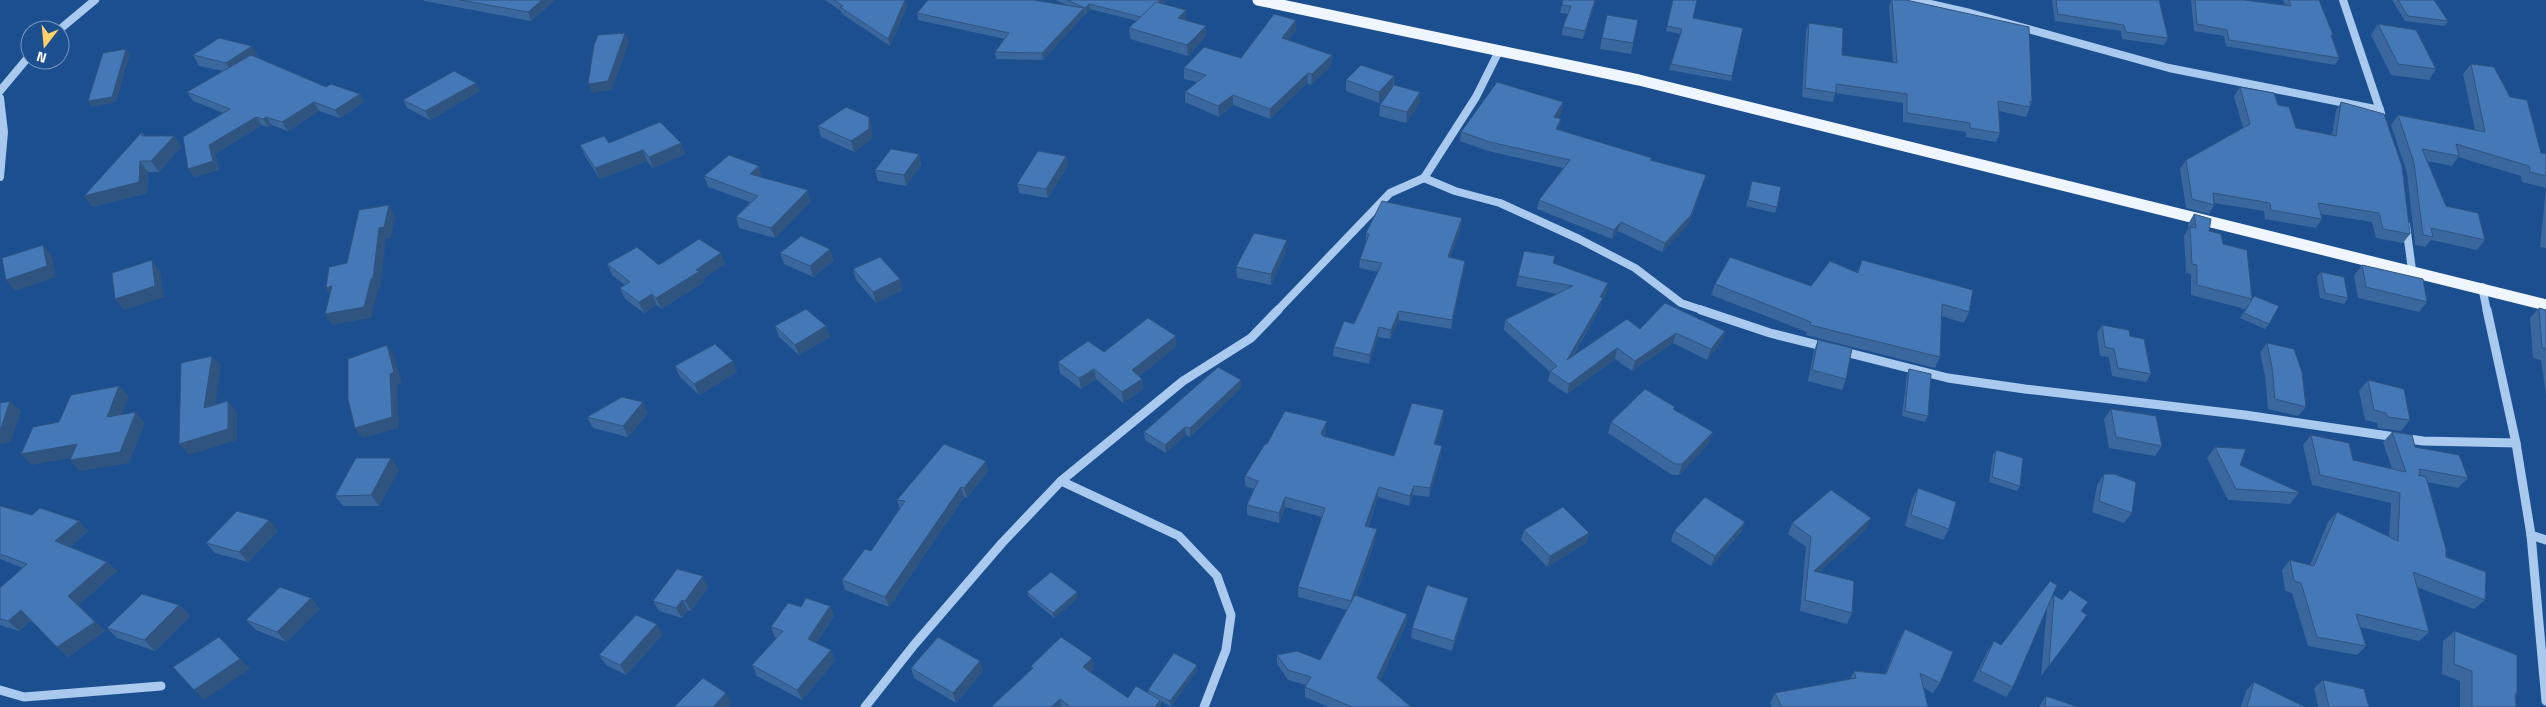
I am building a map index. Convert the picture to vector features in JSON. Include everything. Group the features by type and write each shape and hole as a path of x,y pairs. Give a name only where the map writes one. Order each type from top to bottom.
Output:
{"main road":[{"path":"1258,0 1639,80 2103,196 2482,287 2546,305"}],"street":[{"path":"70,21 95,0"},
{"path":"1913,0 1964,10 2139,61 2255,87 2380,110"},
{"path":"2343,0 2383,118"},
{"path":"865,707 914,645 1002,543 1062,481 1183,381 1251,338 1390,194 1424,178 1476,98 1499,51"},
{"path":"0,91 20,67"},
{"path":"0,98 4,132 0,177"},
{"path":"1424,178 1455,191 1500,203 1580,239 1635,268 1681,303 1770,333 1948,378 2245,415 2423,441 2516,443"},
{"path":"2405,212 2412,270"},
{"path":"2482,287 2516,443 2531,535 2546,701"},
{"path":"1062,481 1178,536 1217,576 1231,615 1226,650 1204,707"},
{"path":"2531,535 2546,540"},
{"path":"0,690 24,697 161,686"}],"building":[{"path":"460,0 542,0 528,12"},
{"path":"834,0 905,0 888,39 840,7 843,6"},
{"path":"928,0 1033,0 1084,8 1042,53 995,52 1009,33 917,13"},
{"path":"1067,0 1160,0 1141,17 1089,4 1085,8"},
{"path":"1563,0 1595,0 1585,31 1563,27 1571,6 1562,5"},
{"path":"1673,0 1697,0 1693,18 1743,28 1732,76 1671,64 1682,29 1667,26"},
{"path":"1892,0 1906,0 2029,27 2032,102 2030,101 2030,107 1998,101 2000,133 1970,128 1970,123 1907,113 1907,94 1836,84 1836,93 1805,88 1809,23 1843,28 1842,55 1897,63"},
{"path":"2056,0 2159,0 2168,38 2126,32 2124,25 2058,14"},
{"path":"2195,0 2244,0 2291,6 2289,0 2319,0 2333,35 2331,35 2339,58 2229,40 2227,30 2197,24"},
{"path":"2398,0 2434,0 2448,21 2408,16"},
{"path":"1156,2 1186,10 1178,18 1206,26 1187,45 1129,28"},
{"path":"1274,14 1296,20 1282,38 1332,55 1312,74 1308,73 1270,109 1233,95 1218,106 1185,92 1206,75 1184,68 1204,47 1241,58"},
{"path":"1607,15 1638,20 1633,43 1602,38"},
{"path":"2378,24 2416,30 2436,69 2398,64"},
{"path":"625,33 608,81 588,84 594,45 598,35"},
{"path":"219,38 252,46 226,63 193,55"},
{"path":"126,49 112,97 88,101 103,53"},
{"path":"251,55 326,87 331,84 360,94 335,110 314,102 282,122 266,117 263,119 256,117 209,145 213,161 188,169 183,137 230,109 187,92"},
{"path":"2471,64 2494,67 2510,97 2527,100 2541,153 2546,154 2546,176 2530,172 2529,166 2456,144 2459,156 2422,149 2446,206 2478,213 2485,240 2431,228 2433,237 2423,235 2414,163 2398,115 2485,132"},
{"path":"1361,65 1394,76 1379,92 1346,80"},
{"path":"454,71 476,83 425,111 403,100"},
{"path":"1497,82 1563,102 1554,117 1561,119 1556,129 1652,158 1650,160 1706,175 1691,215 1665,243 1621,222 1614,230 1539,200 1570,160 1490,142 1461,132"},
{"path":"1394,85 1420,92 1407,112 1380,105"},
{"path":"2240,87 2274,93 2278,105 2289,107 2296,128 2336,136 2341,102 2384,114 2402,166 2410,234 2383,229 2379,213 2318,203 2322,219 2271,210 2270,203 2213,193 2214,205 2192,199 2186,160 2250,124"},
{"path":"846,107 869,117 869,129 851,141 818,126"},
{"path":"660,122 681,143 649,157 643,150 595,168 580,145 604,136 609,143"},
{"path":"142,132 142,136 174,136 151,161 140,161 139,182 84,196"},
{"path":"891,149 919,154 904,175 875,170"},
{"path":"1038,151 1066,156 1046,189 1017,184"},
{"path":"729,155 759,166 750,174 808,190 771,228 736,217 758,196 704,176"},
{"path":"1752,181 1781,187 1777,207 1748,200"},
{"path":"1382,201 1462,218 1448,257 1465,261 1452,320 1399,311 1391,330 1379,327 1370,355 1334,347 1344,321 1354,324 1382,263 1360,259 1369,234 1366,233"},
{"path":"389,205 384,227 379,228 373,278 371,279 364,307 325,314 332,286 326,288 329,267 347,263 359,210"},
{"path":"2194,214 2211,219 2209,231 2221,234 2223,244 2247,250 2252,299 2197,285 2197,265 2192,264 2190,227 2196,228"},
{"path":"1254,233 1287,240 1271,274 1236,267"},
{"path":"801,236 830,249 810,266 780,253"},
{"path":"699,239 721,253 696,270 700,271 656,298 652,294 639,302 620,288 630,282 607,264 637,247 659,265"},
{"path":"43,245 47,266 6,280 2,258"},
{"path":"1524,251 1555,256 1553,263 1608,283 1600,297 1603,298 1567,360 1627,319 1640,329 1665,303 1725,331 1711,349 1676,333 1635,361 1617,348 1569,384 1550,371 1557,366 1505,320 1573,286 1518,276"},
{"path":"880,257 900,279 873,292 853,269"},
{"path":"1730,257 1811,286 1830,261 1858,273 1862,260 1973,290 1969,312 1942,304 1940,357 1810,325 1811,322 1715,284"},
{"path":"152,260 155,286 115,299 112,273"},
{"path":"2362,265 2423,279 2427,302 2366,287"},
{"path":"2321,272 2344,277 2348,298 2325,293"},
{"path":"2254,296 2279,306 2269,324 2244,313"},
{"path":"2539,308 2546,310 2546,349 2542,348"},
{"path":"806,309 826,326 795,345 775,326"},
{"path":"1148,318 1176,336 1132,370 1142,379 1122,392 1094,369 1079,378 1058,362 1088,341 1104,352"},
{"path":"2102,325 2129,330 2130,336 2144,339 2151,374 2118,368 2114,349 2105,347"},
{"path":"1818,340 1852,348 1846,379 1812,370"},
{"path":"2267,343 2294,349 2302,372 2306,407 2275,399 2272,367"},
{"path":"715,344 733,361 694,384 675,366"},
{"path":"387,345 394,372 390,374 392,417 355,428 348,399 348,359"},
{"path":"212,356 204,408 228,401 228,429 179,444 181,363"},
{"path":"1218,367 1241,380 1190,428 1185,427 1165,445 1144,432"},
{"path":"1909,369 1931,374 1928,416 1905,411"},
{"path":"2368,380 2404,389 2410,420 2388,417 2386,413 2374,410"},
{"path":"119,386 107,417 136,412 120,452 70,460 77,444 21,454 33,427 59,422 71,395"},
{"path":"1645,389 1675,407 1673,409 1713,432 1682,464 1675,464 1611,422"},
{"path":"622,397 643,402 623,426 587,417"},
{"path":"10,401 0,431 0,403"},
{"path":"1412,403 1444,410 1434,444 1442,446 1430,488 1414,486 1410,496 1379,487 1365,526 1377,529 1351,601 1298,587 1325,508 1285,497 1279,513 1247,505 1258,481 1245,476 1265,444 1267,444 1285,411 1327,421 1321,434 1323,436 1394,456"},
{"path":"2111,409 2156,416 2162,446 2116,437"},
{"path":"2392,432 2412,435 2415,447 2459,455 2468,478 2419,469 2420,475 2418,475 2426,477 2446,549 2446,557 2486,572 2485,600 2413,572 2429,632 2356,614 2366,646 2317,637 2301,583 2294,581 2290,560 2314,566 2337,512 2398,541 2400,493 2320,475 2311,435 2349,443 2353,460 2406,472"},
{"path":"944,444 986,461 964,488 961,487 885,597 842,580 865,549 871,551 905,501 897,500"},
{"path":"2215,447 2246,449 2240,465 2299,493 2236,489"},
{"path":"1996,450 2023,458 2020,486 1992,477"},
{"path":"356,458 391,458 371,495 335,496"},
{"path":"2104,474 2114,474 2136,482 2132,513 2099,501"},
{"path":"1918,488 1956,502 1949,529 1911,515"},
{"path":"1831,490 1871,518 1814,571 1854,581 1852,613 1805,600 1811,537 1792,523"},
{"path":"1705,497 1745,522 1715,556 1674,531"},
{"path":"0,506 32,515 40,508 79,521 55,541 107,562 68,596 95,622 57,647 21,610 8,621 0,619 0,588 27,564 0,554"},
{"path":"1563,507 1589,533 1550,556 1524,530"},
{"path":"237,511 269,520 239,552 206,543"},
{"path":"677,569 703,576 685,601 682,600 676,608 653,601"},
{"path":"1051,572 1077,592 1053,613 1027,592"},
{"path":"2050,581 2057,585 2013,687 1980,671 1994,641 2001,645"},
{"path":"1427,585 1468,598 1454,641 1412,628"},
{"path":"280,587 311,598 277,632 246,620"},
{"path":"2070,590 2088,602 2081,611 2087,615 2049,666 2054,595 2062,600"},
{"path":"142,594 179,605 144,640 107,628"},
{"path":"1355,595 1407,614 1377,678 1411,707 1352,707 1305,687 1311,677 1288,670 1277,655 1297,651 1320,660"},
{"path":"806,598 830,606 808,639 831,650 797,690 752,665 783,631 771,627 788,603 801,607"},
{"path":"636,615 657,624 620,665 599,655"},
{"path":"1905,629 1953,652 1940,683 1920,673 1928,707 1782,707 1775,693 1856,678 1854,671 1886,674"},
{"path":"2455,631 2517,655 2516,707 2472,707 2472,671 2454,664"},
{"path":"219,637 240,659 194,690 173,667"},
{"path":"938,637 980,661 953,693 911,668"},
{"path":"1061,637 1092,658 1083,667 1128,698 1136,686 1160,700 1155,707 1071,707 1060,699 1051,707 992,706 1033,668 1031,666"},
{"path":"1174,653 1197,665 1170,701 1148,690"},
{"path":"703,678 726,693 713,707 674,707"},
{"path":"2323,680 2364,689 2369,707 2329,707"},
{"path":"2254,682 2305,707 2247,707"},
{"path":"2046,696 2078,707 2045,707"}]}
